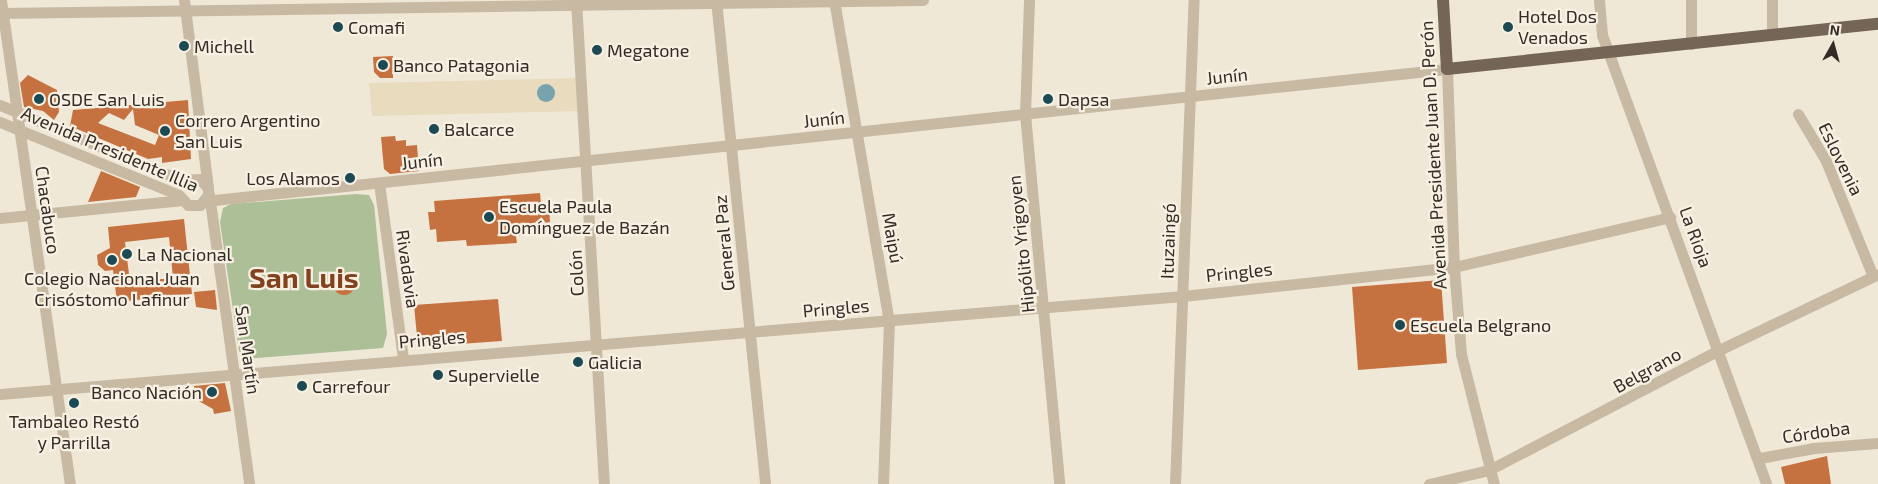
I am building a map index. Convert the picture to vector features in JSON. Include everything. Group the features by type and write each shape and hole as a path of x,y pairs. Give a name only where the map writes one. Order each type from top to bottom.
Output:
{"main road":[{"name":"Avenida Presidente Juan D. Perón","path":"1443,0 1447,69"},
{"path":"1447,69 1609,54 1878,24"}],"street":[{"name":"Chacabuco","path":"1,0 1,12 70,484"},
{"path":"1,12 185,5 576,4 923,0"},
{"name":"Hipólito Yrigoyen","path":"1029,0 1025,114 1045,308 1059,484"},
{"name":"Ituzaingó","path":"1175,484 1194,0"},
{"name":"La Rioja","path":"1599,0 1600,28 1760,458 1766,484"},
{"path":"1690,0 1692,44"},
{"path":"1772,0 1772,35"},
{"name":"Maipú","path":"834,1 889,321 883,484"},
{"name":"General Paz","path":"716,2 733,146 749,332 765,484"},
{"name":"Colón","path":"576,4 587,161 604,484"},
{"name":"San Martín","path":"185,5 208,195 249,484"},
{"name":"Junín","path":"208,195 236,198 1447,69"},
{"name":"Avenida Presidente Juan D. Perón","path":"1447,69 1454,267 1461,354 1494,484"},
{"name":"Avenida Presidente Illia","path":"0,105 182,181 198,179 208,195 193,206 173,192 0,122"},
{"name":"Eslovenia","path":"1798,114 1826,161 1876,275"},
{"name":"Rivadavia","path":"379,183 403,359"},
{"path":"213,224 222,206 236,198"},
{"path":"0,218 183,200"},
{"name":"Pringles","path":"0,394 234,372 1183,296 1454,267 1670,217"},
{"name":"Belgrano","path":"1428,484 1489,470 1719,350 1876,275"},
{"name":"Córdoba","path":"1760,458 1830,446 1878,443"}],"green space":[{"path":"356,194 369,195 374,205 387,334 383,348 244,359 239,351 220,222 223,208 231,204"}],"shaded area":[{"path":"581,78 583,111 372,116 369,83"}],"water":[{"path":"542,84 550,84 555,89 553,100 542,102 537,97 537,89"}],"building":[{"name":"Banco Patagonia","path":"393,56 393,78 380,78 374,72 373,57"},
{"name":"OSDE San Luis","path":"28,75 57,90 59,112 54,120 43,111 24,107 20,83"},
{"name":"Correro Argentino San Luis","path":"188,100 191,159 162,163 162,157 148,159 70,126 73,110","holes":["133,109 135,125 159,135 155,145 98,123 109,113 124,120"]},
{"path":"395,136 396,141 406,140 406,146 417,145 419,171 390,174 384,169 381,137"},
{"path":"101,171 140,187 136,197 88,202"},
{"name":"Escuela Paula Domínguez de Bazán","path":"540,193 541,204 549,203 550,222 545,223 546,233 516,236 517,243 467,246 466,240 437,242 436,229 430,230 428,212 435,212 434,201"},
{"name":"Colegio Nacional Juan Crisóstomo Lafinur","path":"184,219 192,294 117,302 113,270 105,271 98,265 97,255 110,248 108,227","holes":["169,237 173,278 130,282 125,242"]},
{"path":"344,273 352,276 355,284 352,292 344,295 336,292 333,284 336,276"},
{"name":"Escuela Belgrano","path":"1441,280 1447,363 1358,370 1352,287"},
{"path":"215,290 217,310 196,307 194,292"},
{"path":"498,299 502,341 418,347 414,305"},
{"name":"Banco Nación","path":"225,383 231,411 214,414 213,409 195,399 194,386"},
{"path":"1827,456 1831,484 1785,484 1781,467"}],"place":[{"name":"Comafi","path":"338,27"},
{"name":"Hotel Dos Venados","path":"1508,27"},
{"name":"Michell","path":"184,46"},
{"name":"Megatone","path":"597,50"},
{"name":"Banco Patagonia","path":"383,65"},
{"name":"OSDE San Luis","path":"39,99"},
{"name":"Dapsa","path":"1048,99"},
{"name":"Balcarce","path":"434,129"},
{"name":"Correro Argentino San Luis","path":"165,131"},
{"name":"Los Alamos","path":"350,178"},
{"name":"Escuela Paula Domínguez de Bazán","path":"489,217"},
{"name":"La Nacional","path":"127,254"},
{"name":"Colegio Nacional Juan Crisóstomo Lafinur","path":"112,260"},
{"name":"Escuela Belgrano","path":"1400,325"},
{"name":"Galicia","path":"578,362"},
{"name":"Supervielle","path":"438,375"},
{"name":"Carrefour","path":"302,386"},
{"name":"Banco Nación","path":"212,392"},
{"name":"Tambaleo Restó y Parrilla","path":"74,403"}],"district":[{"name":"San Luis","path":"304,277"}]}
